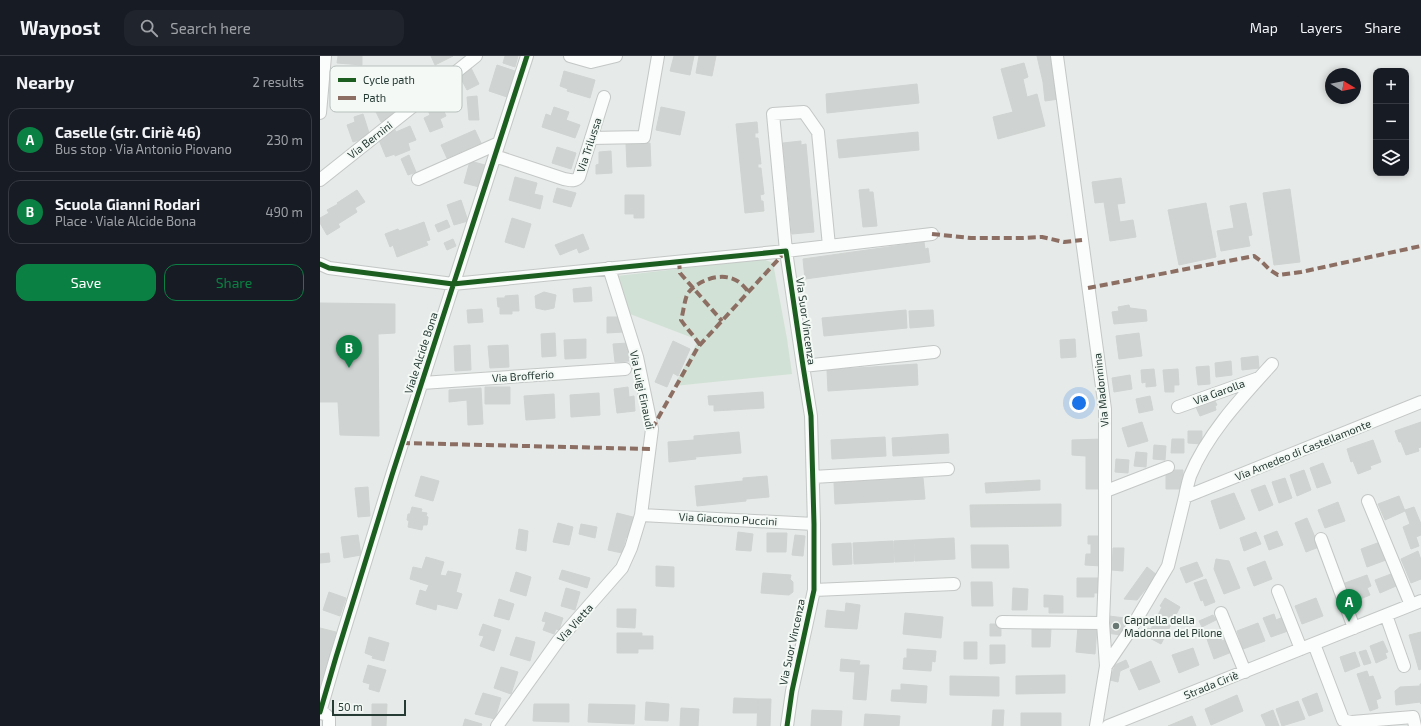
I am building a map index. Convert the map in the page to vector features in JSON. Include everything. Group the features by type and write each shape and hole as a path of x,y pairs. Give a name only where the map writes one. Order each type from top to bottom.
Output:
{"street":[{"name":"Via Bernini","path":"462,67 476,56"},
{"name":"Viale Alcide Bona","path":"326,720 336,657 453,284 527,56"},
{"path":"570,56 590,62 616,56"},
{"path":"591,138 644,137 658,56"},
{"name":"Via Madonnina","path":"1057,56 1105,409 1106,492 1103,622 1106,666 1096,726"},
{"path":"320,112 323,63"},
{"name":"Via Trilussa","path":"494,156 572,181 577,180 604,97"},
{"name":"Via Bernini","path":"320,180 406,112"},
{"name":"Via Suor Vincenza","path":"787,726 792,691 814,590 813,477 811,416 786,251 773,114 804,112 818,132 829,246"},
{"path":"418,179 499,144"},
{"path":"323,268 453,284 786,251 932,234"},
{"name":"Via Luigi Einaudi","path":"609,268 637,357 652,429 642,515"},
{"name":"Via Suor Vincenza","path":"803,366 934,352"},
{"path":"1106,666 1129,632 1168,566 1190,476 1206,445 1238,402 1272,364"},
{"name":"Via Brofferio","path":"422,383 625,369"},
{"name":"Via Garolla","path":"1178,406 1260,377"},
{"name":"Via Amedeo di Castellamonte","path":"1185,497 1421,402"},
{"path":"1106,492 1168,467"},
{"path":"813,477 948,468"},
{"path":"1368,501 1416,603"},
{"name":"Via Giacomo Puccini","path":"642,515 814,524"},
{"name":"Via Vietta","path":"497,726 558,641 622,568 631,548 642,515"},
{"path":"1321,539 1354,628"},
{"name":"Via Suor Vincenza","path":"814,590 954,584"},
{"path":"1278,591 1301,650"},
{"name":"Strada Ciriè","path":"1108,726 1416,603"},
{"path":"1221,613 1245,672"},
{"path":"1386,615 1404,666"},
{"path":"1002,622 1103,622"},
{"path":"1314,644 1343,720 1352,722 1413,717 1415,726"}],"green space":[{"path":"763,259 773,263 792,374 674,386 697,343 693,338 630,314 617,276"}],"building":[{"path":"338,56 362,56 362,65 337,63"},
{"path":"431,56 453,56 435,65"},
{"path":"505,56 518,56 515,67 503,63"},
{"path":"674,56 694,56 690,75 670,71"},
{"path":"699,56 716,56 712,76 696,73"},
{"path":"1037,56 1052,56 1059,99 1045,101 1043,82"},
{"path":"1024,63 1028,77 1023,79 1027,97 1037,94 1045,126 998,139 993,117 1013,112 1001,69"},
{"path":"497,65 515,71 507,97 489,91"},
{"path":"471,68 479,84 467,90 462,81 462,73"},
{"path":"564,71 595,80 590,98 567,91 568,89 560,86"},
{"path":"917,84 919,103 827,113 826,94"},
{"path":"477,96 479,120 469,120 467,97"},
{"path":"554,107 569,112 566,120 580,125 575,138 542,127 546,114 551,116"},
{"path":"661,107 685,112 680,135 656,130"},
{"path":"376,112 396,112 397,115 381,122"},
{"path":"429,112 444,112 446,116 440,119 443,127 430,132 424,118 430,115"},
{"path":"363,114 370,136 353,142 347,125 355,122 354,117"},
{"path":"757,122 758,133 755,133 755,138 758,138 761,164 758,164 758,168 761,168 764,194 760,195 761,201 763,201 764,211 745,213 736,124"},
{"path":"410,126 416,140 408,143 410,150 395,156 395,154 386,157 379,140 387,137 384,132 394,128 396,132"},
{"path":"475,130 481,143 447,158 441,145"},
{"path":"918,132 919,150 839,158 837,140"},
{"path":"801,141 801,145 806,144 814,232 792,234 783,143"},
{"path":"650,143 651,166 627,167 626,144"},
{"path":"557,147 576,153 571,169 552,163"},
{"path":"611,151 612,173 596,174 596,165 599,164 599,152"},
{"path":"409,155 416,172 408,175 401,159"},
{"path":"470,161 485,165 479,187 464,183"},
{"path":"515,177 537,183 534,194 543,196 540,209 509,200"},
{"path":"1121,178 1125,203 1117,204 1120,222 1133,220 1136,237 1110,241 1104,202 1095,203 1092,182"},
{"path":"557,188 576,193 571,207 553,202"},
{"path":"869,189 869,192 873,192 877,226 863,227 859,190"},
{"path":"1290,189 1300,262 1274,265 1263,193"},
{"path":"357,190 365,202 355,208 357,212 338,224 340,227 327,235 320,223 320,218 329,213 327,210"},
{"path":"625,195 644,195 644,218 634,218 634,214 625,214"},
{"path":"461,200 468,221 454,225 447,205"},
{"path":"1206,203 1216,257 1179,265 1168,210"},
{"path":"1246,203 1252,235 1248,236 1250,246 1221,251 1217,231 1234,228 1230,206"},
{"path":"512,218 531,224 524,248 505,242"},
{"path":"447,220 450,227 438,232 435,225"},
{"path":"424,222 430,240 426,241 428,245 397,257 393,245 390,247 385,234 398,229 399,231"},
{"path":"583,234 589,249 579,253 577,248 560,255 555,245"},
{"path":"453,239 456,246 447,250 444,243"},
{"path":"924,242 925,249 928,248 930,262 805,279 803,259"},
{"path":"591,287 592,301 574,302 573,289"},
{"path":"544,292 556,295 554,308 545,310 536,308 535,296"},
{"path":"518,295 519,311 512,311 512,314 500,314 500,307 498,307 497,298"},
{"path":"320,303 395,304 395,333 378,334 379,436 340,435 338,402 320,402"},
{"path":"1129,305 1130,308 1146,310 1147,321 1114,324 1112,312 1119,311 1118,307"},
{"path":"482,309 483,322 468,323 467,310"},
{"path":"906,310 907,328 824,336 822,318"},
{"path":"933,310 934,326 910,328 909,311"},
{"path":"607,317 622,317 623,332 607,333"},
{"path":"555,333 556,356 542,357 541,334"},
{"path":"1139,333 1142,356 1119,359 1116,336"},
{"path":"586,339 586,358 565,359 564,340"},
{"path":"1075,339 1076,357 1061,358 1060,340"},
{"path":"673,341 690,349 678,376 673,373 667,387 655,382"},
{"path":"628,343 629,361 615,362 613,344"},
{"path":"470,345 471,370 455,371 454,346"},
{"path":"508,345 509,367 490,368 488,346"},
{"path":"1258,356 1259,368 1242,370 1241,358"},
{"path":"1231,361 1232,375 1216,377 1215,363"},
{"path":"917,364 918,385 828,391 827,370"},
{"path":"1209,366 1210,384 1198,385 1196,367"},
{"path":"1154,369 1156,386 1146,387 1146,382 1142,383 1141,370"},
{"path":"1178,369 1179,385 1174,385 1174,392 1165,392 1163,370"},
{"path":"1130,375 1132,389 1114,392 1112,378"},
{"path":"485,387 510,387 510,404 485,404"},
{"path":"628,387 629,397 634,396 635,411 617,413 614,389"},
{"path":"481,388 483,424 468,425 467,400 449,402 449,390"},
{"path":"763,392 764,408 714,411 714,405 709,405 708,396"},
{"path":"599,393 600,415 571,417 570,395"},
{"path":"554,394 555,418 526,420 524,396"},
{"path":"1150,396 1153,410 1139,413 1136,399"},
{"path":"1213,397 1217,405 1215,406 1216,410 1200,416 1195,405"},
{"path":"1142,422 1148,441 1128,447 1122,428"},
{"path":"1421,422 1421,447 1418,448 1419,451 1406,455 1395,431"},
{"path":"1188,431 1202,431 1202,444 1188,443"},
{"path":"739,432 741,453 695,457 696,459 669,462 668,442 694,440 694,436"},
{"path":"948,434 949,453 893,456 892,438"},
{"path":"885,437 886,456 832,459 831,440"},
{"path":"1102,439 1102,489 1086,489 1086,456 1072,455 1072,440"},
{"path":"1172,439 1184,439 1184,453 1171,453"},
{"path":"1373,440 1381,462 1370,466 1371,469 1358,474 1353,461 1351,462 1347,449"},
{"path":"1154,445 1166,446 1165,460 1153,459"},
{"path":"1136,452 1147,453 1146,467 1134,466"},
{"path":"1116,459 1129,460 1128,473 1115,472"},
{"path":"1323,463 1331,483 1317,488 1310,468"},
{"path":"1166,470 1183,470 1183,489 1166,489"},
{"path":"1304,470 1311,490 1297,496 1290,475"},
{"path":"421,476 439,481 433,501 415,496"},
{"path":"767,476 769,497 697,506 695,486 743,481 743,478"},
{"path":"923,478 925,499 835,504 834,483"},
{"path":"1285,478 1292,498 1279,503 1272,482"},
{"path":"1040,480 1040,490 986,493 985,483"},
{"path":"1265,485 1273,505 1259,511 1251,490"},
{"path":"368,487 370,516 358,517 355,488"},
{"path":"1234,493 1245,519 1220,529 1211,501"},
{"path":"1399,496 1405,511 1385,520 1378,504"},
{"path":"1338,502 1345,521 1325,528 1318,510"},
{"path":"1061,504 1061,526 971,527 970,505"},
{"path":"412,507 422,509 421,512 427,513 427,525 423,525 422,530 408,527 408,514 410,514"},
{"path":"1414,507 1421,524 1421,535 1416,537 1419,546 1411,549 1403,527 1410,524 1405,510"},
{"path":"617,513 633,517 628,538 626,537 622,553 608,550"},
{"path":"1307,518 1319,547 1306,552 1295,523"},
{"path":"558,523 573,527 569,545 553,542"},
{"path":"581,524 597,527 595,538 579,534"},
{"path":"519,529 528,531 526,551 516,549"},
{"path":"1277,531 1283,545 1269,550 1264,536"},
{"path":"738,532 753,534 751,551 736,550"},
{"path":"1256,532 1261,544 1244,551 1240,538"},
{"path":"767,533 787,533 786,552 767,552"},
{"path":"358,535 361,555 344,558 341,537"},
{"path":"795,535 805,536 803,556 792,555"},
{"path":"1088,536 1103,536 1102,566 1085,565 1086,554 1091,554 1091,544 1088,544"},
{"path":"954,538 955,559 935,560 934,539"},
{"path":"934,539 935,560 915,561 914,540"},
{"path":"914,540 914,561 895,562 894,541"},
{"path":"893,541 894,562 874,563 873,542"},
{"path":"1383,541 1386,560 1367,567 1361,549"},
{"path":"873,542 874,563 854,564 853,543"},
{"path":"851,543 852,564 833,565 832,544"},
{"path":"971,545 1008,545 1009,568 972,568"},
{"path":"1113,548 1124,548 1123,571 1112,570"},
{"path":"1418,551 1421,560 1421,579 1411,583 1401,559"},
{"path":"329,553 330,562 320,563 320,554"},
{"path":"426,557 444,562 440,575 446,576 448,571 461,574 456,592 462,594 457,609 437,604 436,610 416,604 420,590 426,592 429,585 410,579 413,567 422,569"},
{"path":"1216,559 1229,561 1240,588 1224,594 1214,569"},
{"path":"1265,561 1272,579 1254,586 1247,568"},
{"path":"1197,562 1203,576 1186,583 1180,568"},
{"path":"656,566 674,567 674,587 656,586"},
{"path":"1147,567 1157,575 1137,600 1124,599"},
{"path":"562,570 590,578 587,588 559,579"},
{"path":"516,572 531,577 526,596 510,591"},
{"path":"763,573 791,575 790,579 793,582 793,592 789,595 761,593"},
{"path":"1391,574 1396,586 1380,593 1375,580"},
{"path":"1367,575 1371,586 1367,588 1370,595 1353,602 1345,583"},
{"path":"1077,578 1099,578 1099,593 1094,593 1094,597 1077,597"},
{"path":"1206,579 1215,602 1205,606 1203,600 1201,601 1194,583"},
{"path":"971,582 992,582 993,606 972,606"},
{"path":"566,588 580,592 575,610 561,606"},
{"path":"1013,588 1028,589 1027,610 1012,610"},
{"path":"329,592 346,598 340,616 323,610"},
{"path":"1044,595 1063,596 1063,613 1049,613 1049,607 1044,607"},
{"path":"1165,598 1180,607 1161,644 1144,635 1148,628 1151,629 1162,607 1160,606"},
{"path":"1316,598 1323,616 1302,624 1295,606"},
{"path":"499,599 514,604 509,620 494,616"},
{"path":"846,603 860,605 857,629 825,627 827,610 845,612"},
{"path":"617,609 636,609 635,628 617,627"},
{"path":"545,612 563,618 559,630 556,629 554,634 543,630 546,622 542,621"},
{"path":"905,613 943,617 941,638 903,634"},
{"path":"1274,614 1276,620 1283,617 1288,631 1271,637 1263,618"},
{"path":"1213,615 1216,620 1202,627 1199,621"},
{"name":"Cappella della Madonna del Pilone","path":"1109,616 1125,618 1122,635 1106,633"},
{"path":"1258,623 1265,641 1243,649 1237,631"},
{"path":"483,624 501,630 494,651 480,646 484,636 479,635"},
{"path":"990,624 1001,624 1001,636 990,636"},
{"path":"1032,626 1051,628 1050,647 1032,647"},
{"path":"1078,626 1097,627 1095,654 1076,652"},
{"path":"320,628 336,632 320,686"},
{"path":"1421,632 1421,669 1419,670 1409,635"},
{"path":"617,633 642,633 642,636 653,636 653,649 638,649 638,653 617,653"},
{"path":"1219,634 1222,641 1227,639 1232,652 1214,659 1207,639"},
{"path":"369,637 389,643 384,661 372,658 373,656 365,653"},
{"path":"516,637 535,642 530,661 510,655"},
{"path":"1383,641 1388,652 1385,653 1387,658 1376,663 1370,646"},
{"path":"964,642 977,642 977,659 964,659"},
{"path":"990,645 1005,645 1005,663 990,664"},
{"path":"1193,648 1199,665 1179,673 1172,655"},
{"path":"907,649 936,651 935,662 932,661 931,671 903,669 904,658 907,658"},
{"path":"1366,650 1371,663 1364,665 1359,652"},
{"path":"1355,652 1360,666 1345,672 1340,657"},
{"path":"841,659 860,661 859,665 869,665 866,700 853,699 855,672 840,671"},
{"path":"1126,660 1129,667 1120,671 1118,682 1110,680 1115,665"},
{"path":"1151,661 1160,682 1139,690 1130,670"},
{"path":"368,665 386,670 379,692 369,689 370,684 363,682"},
{"path":"501,667 518,672 511,694 494,688"},
{"path":"1367,671 1369,677 1373,676 1381,698 1376,700 1378,708 1370,711 1357,674"},
{"path":"1065,675 1065,693 1016,694 1016,676"},
{"path":"950,676 999,677 999,696 950,695"},
{"path":"901,684 927,686 926,703 891,701 892,690 901,690"},
{"path":"1420,684 1421,704 1420,702 1396,705 1395,691 1400,687 1420,686"},
{"path":"483,693 501,698 495,719 475,714"},
{"path":"1317,693 1323,711 1309,716 1302,699"},
{"path":"1237,695 1243,711 1211,725 1205,709"},
{"path":"734,698 758,699 757,713 733,713"},
{"path":"758,699 771,699 770,726 757,726"},
{"path":"1298,701 1305,719 1282,726 1276,709"},
{"path":"646,702 669,704 668,721 645,720"},
{"path":"372,704 387,704 386,726 372,726"},
{"path":"534,704 569,704 569,722 533,721"},
{"path":"589,704 635,705 634,724 588,722"},
{"path":"681,708 699,709 698,726 680,726"},
{"path":"812,710 842,711 841,726 811,726"},
{"path":"993,710 1004,710 1003,726 992,726"},
{"path":"1273,710 1279,726 1266,726 1261,715"},
{"path":"1021,713 1061,713 1061,726 1021,726"},
{"path":"865,714 900,716 899,726 864,726"},
{"path":"1192,716 1196,726 1168,726"},
{"path":"465,719 482,724 481,726 463,726"}],"marked path":[{"path":"932,234 971,238 1042,237 1064,242 1082,240"},
{"path":"1088,288 1254,256 1278,275 1301,272 1421,246"},
{"path":"652,429 698,347 786,251"},
{"path":"679,261 680,273 722,321"},
{"path":"700,345 681,320 688,293 705,280 719,277 733,279 740,283 748,291"},
{"path":"402,443 650,449"}],"cycle path":[{"path":"320,712 392,475 527,56"},
{"path":"320,264 329,268 453,284 786,251 811,416 814,524 814,590 792,691 787,726"}],"place":[{"name":"Scuola Gianni Rodari","path":"349,368"},
{"name":"Caselle (str. Ciriè 46)","path":"1349,622"},
{"name":"Cappella della Madonna del Pilone","path":"1116,626"}]}
